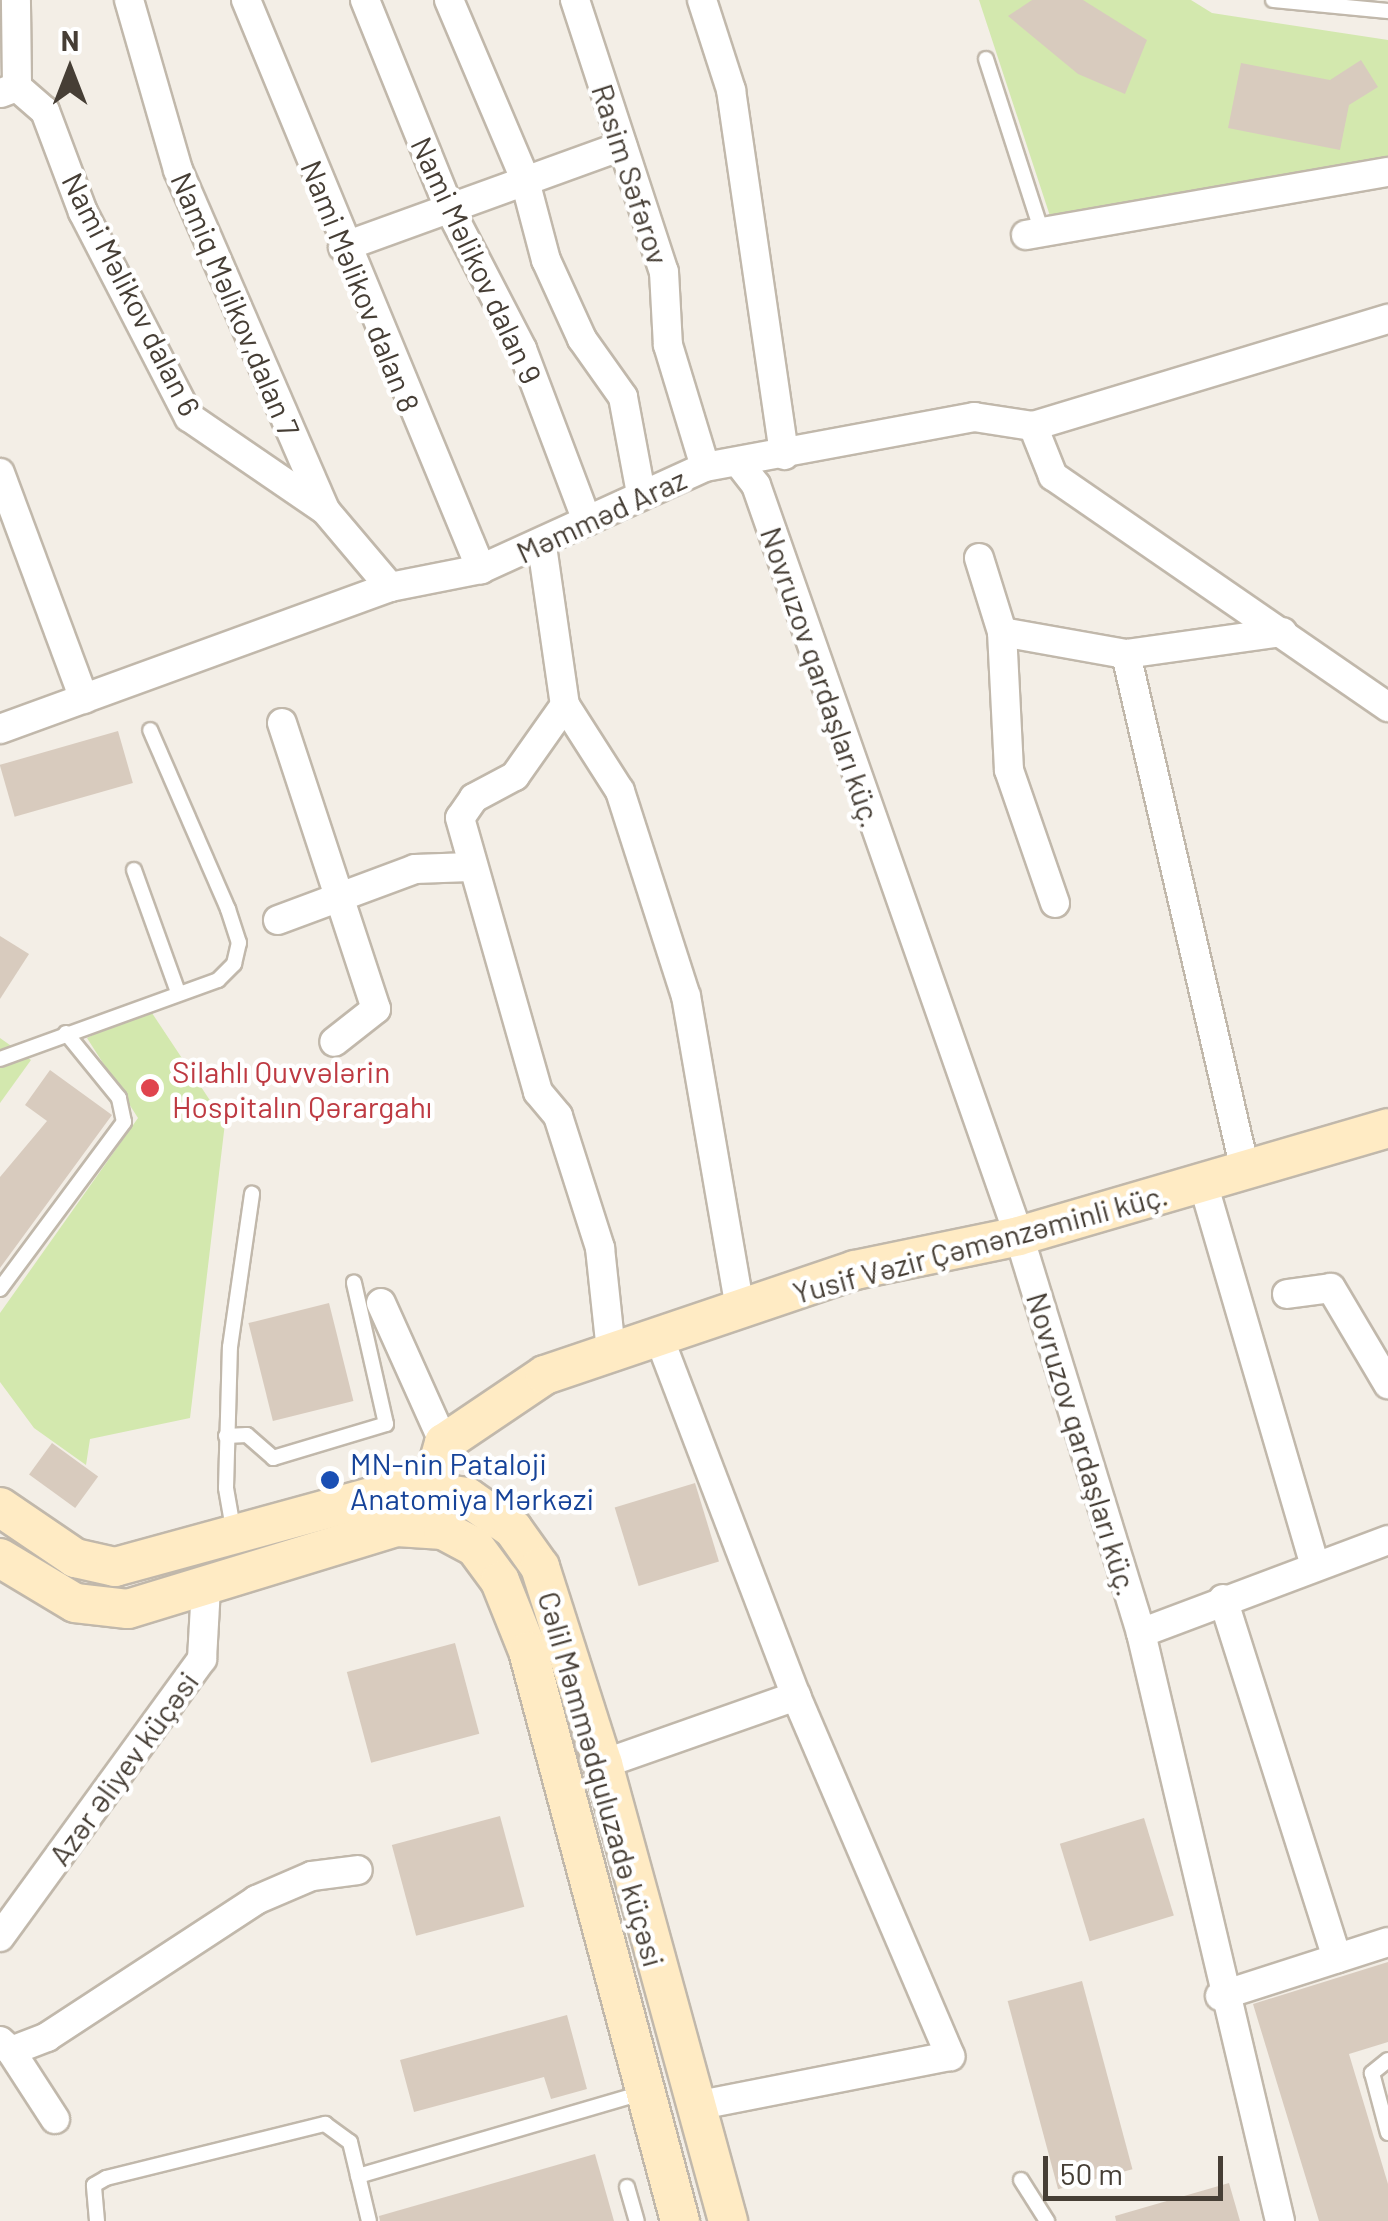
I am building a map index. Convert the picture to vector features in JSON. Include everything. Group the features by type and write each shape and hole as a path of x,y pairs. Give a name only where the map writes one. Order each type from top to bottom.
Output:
{"main road":[{"name":"Yusif Vəzir Çəmənzəminli küç.","path":"444,1444 546,1376 610,1352 660,1340 740,1308 855,1270 1019,1236 1388,1128"},
{"path":"0,1558 50,1591 128,1609 424,1525 426,1487 444,1444"},
{"path":"0,1507 50,1544 114,1567 426,1487"},
{"name":"Cəlil Məmmədquluzadə küçəsi","path":"426,1487 493,1512 540,1567 603,1764 728,2221"},
{"name":"Cəlil Məmmədquluzadə küçəsi","path":"424,1525 475,1547 500,1581 600,1918 680,2221"},
{"path":"600,1918 641,1907"}],"street":[{"path":"8,91 16,0"},
{"name":"Namiq Məlikov,dalan 7","path":"128,0 178,170 325,510 390,587"},
{"name":"Nami Məlikov dalan 8","path":"246,0 343,247 481,569"},
{"name":"Nami Məlikov dalan 9","path":"365,0 449,208 522,350 586,521"},
{"path":"449,0 524,176 546,260 582,339 623,397 641,493"},
{"name":"Rasim Səfərov","path":"575,0 664,272 668,346 705,467"},
{"path":"702,0 730,90 784,454"},
{"name":"Nami Məlikov dalan 6","path":"8,91 44,111 84,212 189,417 325,510"},
{"path":"343,247 524,176 622,146"},
{"path":"1034,233 1388,172"},
{"name":"Məmməd Araz","path":"0,730 390,587 481,569 542,546 641,493 705,467 974,417 1032,426 1388,319"},
{"path":"1032,426 1053,476 1388,707"},
{"name":"Novruzov qardaşları küç.","path":"738,462 756,485 1019,1236 1141,1634 1220,1996 1280,2221"},
{"path":"0,473 84,700"},
{"path":"542,546 565,705 620,791 686,996 740,1308"},
{"path":"979,558 1002,632 1008,770 1055,903"},
{"path":"1002,632 1126,654 1282,632"},
{"path":"1126,654 1245,1170"},
{"path":"565,705 515,776 465,807 470,867 538,1092 558,1116 600,1248 610,1352"},
{"path":"282,722 343,897 376,1009 334,1042"},
{"path":"278,920 416,869 470,867"},
{"path":"1204,1184 1314,1562"},
{"path":"1288,1294 1331,1288 1388,1384"},
{"path":"381,1303 444,1444"},
{"path":"660,1340 796,1696 950,2056 695,2106"},
{"path":"1141,1634 1314,1562 1388,1540"},
{"name":"Azər Əliyev küçəsi","path":"0,1937 202,1659 206,1587"},
{"path":"1223,1599 1337,1958"},
{"path":"603,1764 796,1696"},
{"path":"55,2119 6,2046 47,2037 256,1900 312,1876 358,1870"},
{"path":"1220,1996 1388,1942"}],"lane":[{"path":"1273,0 1388,11"},
{"path":"986,59 1034,233"},
{"path":"0,1059 218,980 239,943 150,730"},
{"path":"134,870 178,992"},
{"path":"0,1289 124,1122 119,1098 66,1033"},
{"path":"234,1535 226,1436 252,1194"},
{"path":"226,1436 247,1435 274,1458 386,1424 354,1283"},
{"path":"1388,2060 1372,2073 1388,2133"},
{"path":"358,2176 645,2092"},
{"path":"97,2221 94,2185 106,2178 325,2124 341,2128 369,2221"},
{"path":"1021,2180 1048,2221"},
{"path":"627,2188 637,2221"}],"green space":[{"path":"979,0 1191,0 1212,13 1388,40 1388,158 1050,216"},
{"path":"148,1007 225,1123 190,1418 90,1439 86,1465 34,1428 0,1382 0,1313 138,1118 87,1038"},
{"path":"0,1038 31,1060 0,1103"}],"building":[{"path":"1032,0 1083,0 1147,40 1125,94 1078,74 1008,16"},
{"path":"1361,60 1378,87 1349,105 1340,150 1228,128 1241,63 1330,80"},
{"path":"118,731 133,783 15,817 0,765"},
{"path":"0,936 29,954 0,999"},
{"path":"50,1070 112,1115 0,1268 0,1177 47,1121 25,1105"},
{"path":"329,1303 353,1401 273,1421 248,1323"},
{"path":"52,1443 98,1477 75,1508 29,1475"},
{"path":"695,1483 719,1561 639,1586 615,1508"},
{"path":"455,1643 479,1734 371,1763 347,1672"},
{"path":"500,1816 524,1907 416,1936 392,1845"},
{"path":"1144,1818 1174,1916 1090,1941 1060,1844"},
{"path":"1388,1962 1388,2042 1349,2054 1388,2184 1388,2221 1319,2221 1253,2004"},
{"path":"1082,1981 1132,2169 1058,2189 1008,2001"},
{"path":"567,2015 587,2089 551,2099 544,2077 414,2112 400,2060"},
{"path":"595,2154 614,2221 380,2221 379,2216"},
{"path":"1229,2183 1240,2221 1116,2221 1115,2216"}],"place":[{"name":"Silahlı Quvvələrin Hospitalın Qərargahı","path":"150,1088"},
{"name":"MN-nin Pataloji Anatomiya Mərkəzi","path":"330,1480"}]}
